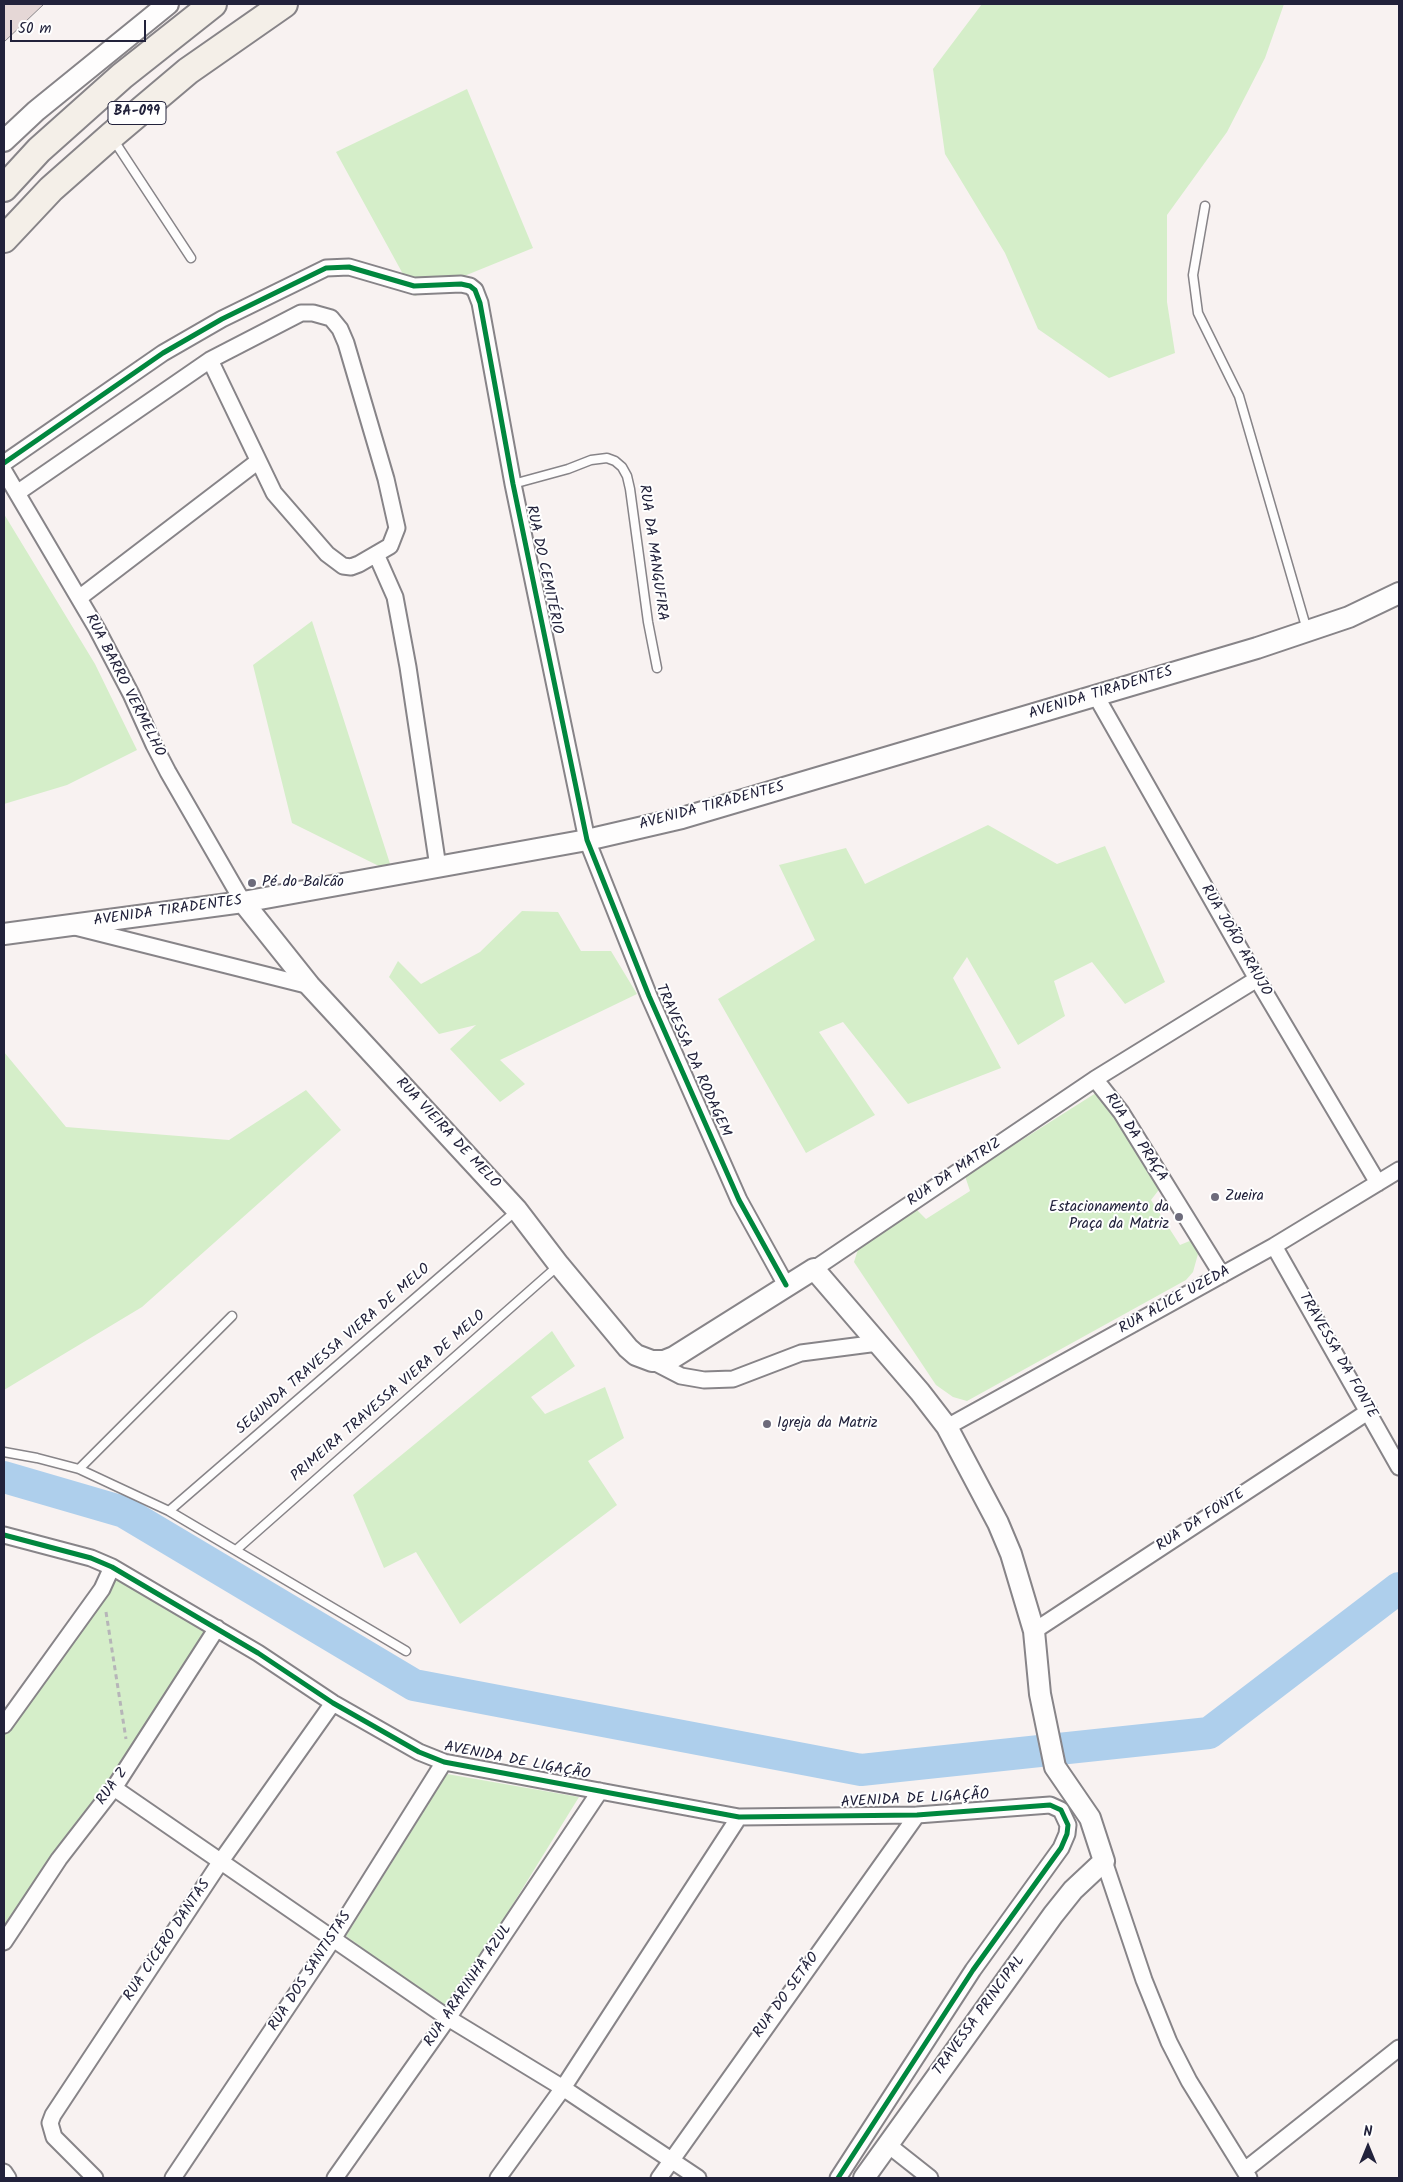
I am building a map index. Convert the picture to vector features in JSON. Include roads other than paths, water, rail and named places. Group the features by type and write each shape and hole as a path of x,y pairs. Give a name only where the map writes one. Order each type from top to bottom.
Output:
{"highway":[{"name":"BA-099","path":"4,188 39,150 122,76 213,4"},
{"name":"BA-099","path":"4,239 51,189 110,136 188,71 284,4"}],"street":[{"path":"4,141 36,110 168,4"},
{"name":"RUA DO CEMITÉRIO","path":"4,463 162,353 222,319 326,268 349,267 414,286 466,284 476,290 513,484 587,840"},
{"path":"17,493 210,360 301,313 313,313 331,318 340,329 386,478 397,528 396,536 390,546 351,567 343,566 327,554 274,493 257,462 210,360"},
{"path":"79,598 257,462"},
{"name":"RUA BARRO VERMELHO","path":"4,470 79,598 131,694 164,765 243,902"},
{"path":"376,554 395,597 408,666 438,867"},
{"name":"AVENIDA TIRADENTES","path":"4,934 243,902 587,840 682,818 1308,632 1349,617 1399,593"},
{"name":"RUA JOÃO ARAUJO","path":"1096,696 1257,979 1378,1183"},
{"name":"TRAVESSA DA RODAGEM","path":"587,840 649,996 739,1200 786,1285"},
{"name":"RUA VIEIRA DE MELO","path":"243,902 310,986 517,1210 559,1265 628,1348 644,1359 652,1361"},
{"path":"66,925 310,986"},
{"name":"RUA DA MATRIZ","path":"652,1361 664,1361 674,1357 814,1269 1095,1079 1257,979"},
{"name":"RUA DA PRAÇA","path":"1095,1079 1121,1112 1222,1276"},
{"name":"RUA ALICE UZEDA","path":"947,1427 1222,1276 1399,1170"},
{"name":"TRAVESSA DA FONTE","path":"1274,1246 1399,1467"},
{"path":"814,1269 920,1392 947,1427 998,1523 1011,1554 1034,1630 1040,1694 1046,1730 1058,1773 1079,1799 1090,1818 1144,1980 1169,2042 1189,2081 1247,2174 1399,2048"},
{"path":"652,1361 681,1376 704,1380 734,1379 801,1353 878,1344"},
{"name":"RUA DA FONTE","path":"1034,1630 1369,1411"},
{"name":"AVENIDA DE LIGAÇÃO","path":"4,1535 91,1558 112,1567 217,1628 333,1703 419,1752 444,1762 739,1817 917,1815 1050,1805 1061,1810 1066,1818 1067,1834 1061,1848 973,1970 838,2178"},
{"path":"4,1725 102,1589 112,1567"},
{"name":"RUA Z","path":"4,1942 60,1859 114,1788 217,1628"},
{"name":"RUA CICERO DANTAS","path":"95,2178 54,2138 50,2123 53,2115 221,1861 333,1703"},
{"name":"RUA DOS SANTISTAS","path":"173,2178 333,1939 444,1762"},
{"path":"114,1788 448,2018 564,2088 698,2178"},
{"name":"RUA ARARINHA AZUL","path":"335,2178 448,2018 600,1792"},
{"name":"RUA DO SETÃO","path":"659,2178 917,1815"},
{"path":"498,2178 564,2088 739,1817"},
{"name":"TRAVESSA PRINCIPAL","path":"864,2178 1053,1915 1073,1890 1104,1861"},
{"path":"887,2144 930,2178"},
{"path":"4,2172 8,2178"}],"lane":[{"path":"110,136 191,258"},
{"path":"1205,206 1193,275 1198,313 1239,396 1308,632"},
{"name":"RUA DA MANGUFIRA","path":"513,484 568,470 591,460 606,458 615,461 622,467 627,476 630,489 648,622 657,668"},
{"name":"SEGUNDA TRAVESSA VIERA DE MELO","path":"169,1511 517,1210"},
{"name":"PRIMEIRA TRAVESSA VIERA DE MELO","path":"236,1550 559,1265"},
{"path":"79,1469 232,1316"},
{"path":"4,1452 79,1469 169,1511 406,1651"}],"waterway":[{"path":"4,1477 124,1512 414,1685 861,1770 1209,1733 1399,1588"}],"place":[{"name":"Pé do Balcão","path":"252,883"},
{"name":"Zueira","path":"1215,1197"},
{"name":"Estacionamento da Praça da Matriz","path":"1179,1217"},
{"name":"Igreja da Matriz","path":"767,1424"}]}
